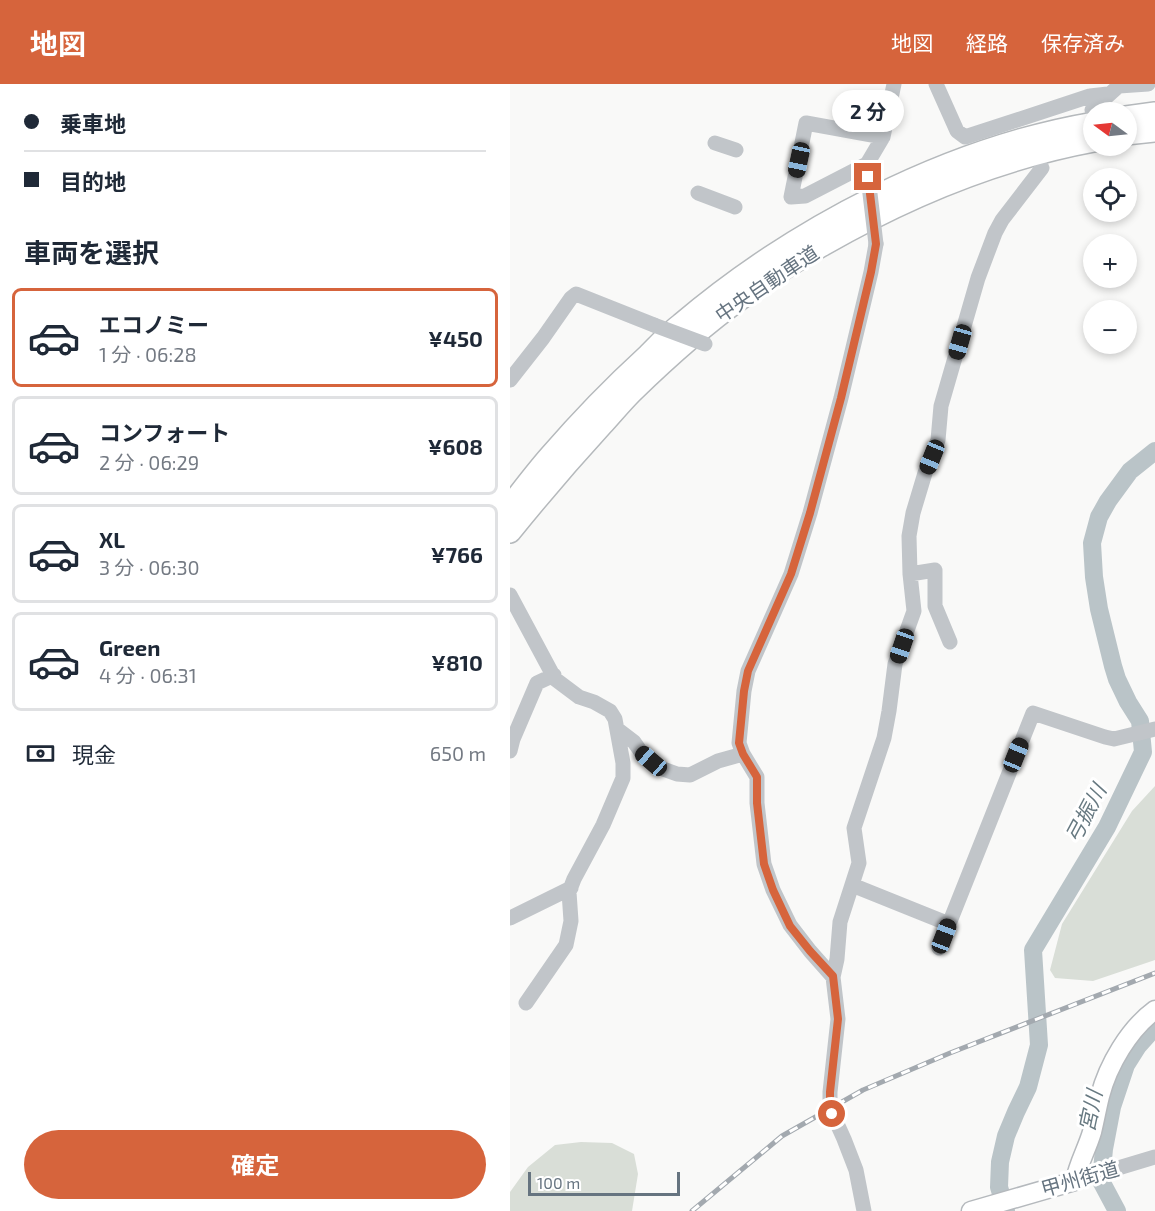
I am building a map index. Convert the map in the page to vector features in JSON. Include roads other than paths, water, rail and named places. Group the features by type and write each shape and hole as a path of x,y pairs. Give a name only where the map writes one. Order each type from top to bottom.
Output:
{"highway":[{"path":"1137,115 1155,113"},
{"name":"中央自動車道","path":"510,506 548,457 612,387 680,324 731,284 779,251 833,219 944,165 1083,120"},
{"path":"1137,133 1155,131"},
{"name":"中央自動車道","path":"510,532 576,453 632,393 697,333 743,296 788,266 894,207 950,182 997,165 1083,143"}],"main road":[{"path":"1079,1179 1076,1172 1092,1134 1108,1074 1125,1042 1155,1010"},
{"name":"甲州街道","path":"971,1211 1079,1179"}],"street":[{"path":"833,976 790,926 773,890 764,864 757,803 757,777 739,743 748,671 791,574 810,513 841,398 871,272 876,244 867,171 883,137 894,84"},
{"path":"936,84 957,131 965,137 1116,88 1148,84"},
{"path":"1104,102 1116,88"},
{"path":"867,171 805,196 791,197 806,123 883,137"},
{"path":"715,143 736,150"},
{"path":"864,1211 856,1170 830,1108 838,1019 833,976 840,922 858,863 854,828 884,738 895,664 914,611 909,536 925,473 938,441 941,406 978,278 995,233 1002,220 1042,168"},
{"path":"698,193 735,207"},
{"path":"510,380 576,294 705,344"},
{"path":"910,574 935,570 935,606 950,642"},
{"path":"510,598 555,679 579,697 610,711 615,719 623,763 623,778 603,825 569,892 571,921 566,945 526,1003"},
{"path":"510,751 537,683 554,675"},
{"path":"939,948 1033,713 1105,738 1114,739 1155,729"},
{"path":"617,729 634,742 651,761 677,774 690,775 718,761 743,754"},
{"path":"852,885 949,924"},
{"path":"510,918 571,888"},
{"name":"甲州街道","path":"1079,1179 1148,1159"}],"waterway":[{"name":"弓振川","path":"1006,1211 999,1187 1000,1162 1006,1136 1028,1087 1039,1045 1033,950 1107,827 1143,752 1140,721 1117,679 1099,609 1092,543 1099,517 1108,501 1130,471 1155,451"},
{"name":"宮川","path":"1117,1211 1101,1181 1112,1107 1126,1065 1138,1046 1155,1027"}],"railway":[{"path":"692,1211 782,1136 863,1090 950,1053 1155,973"}]}
